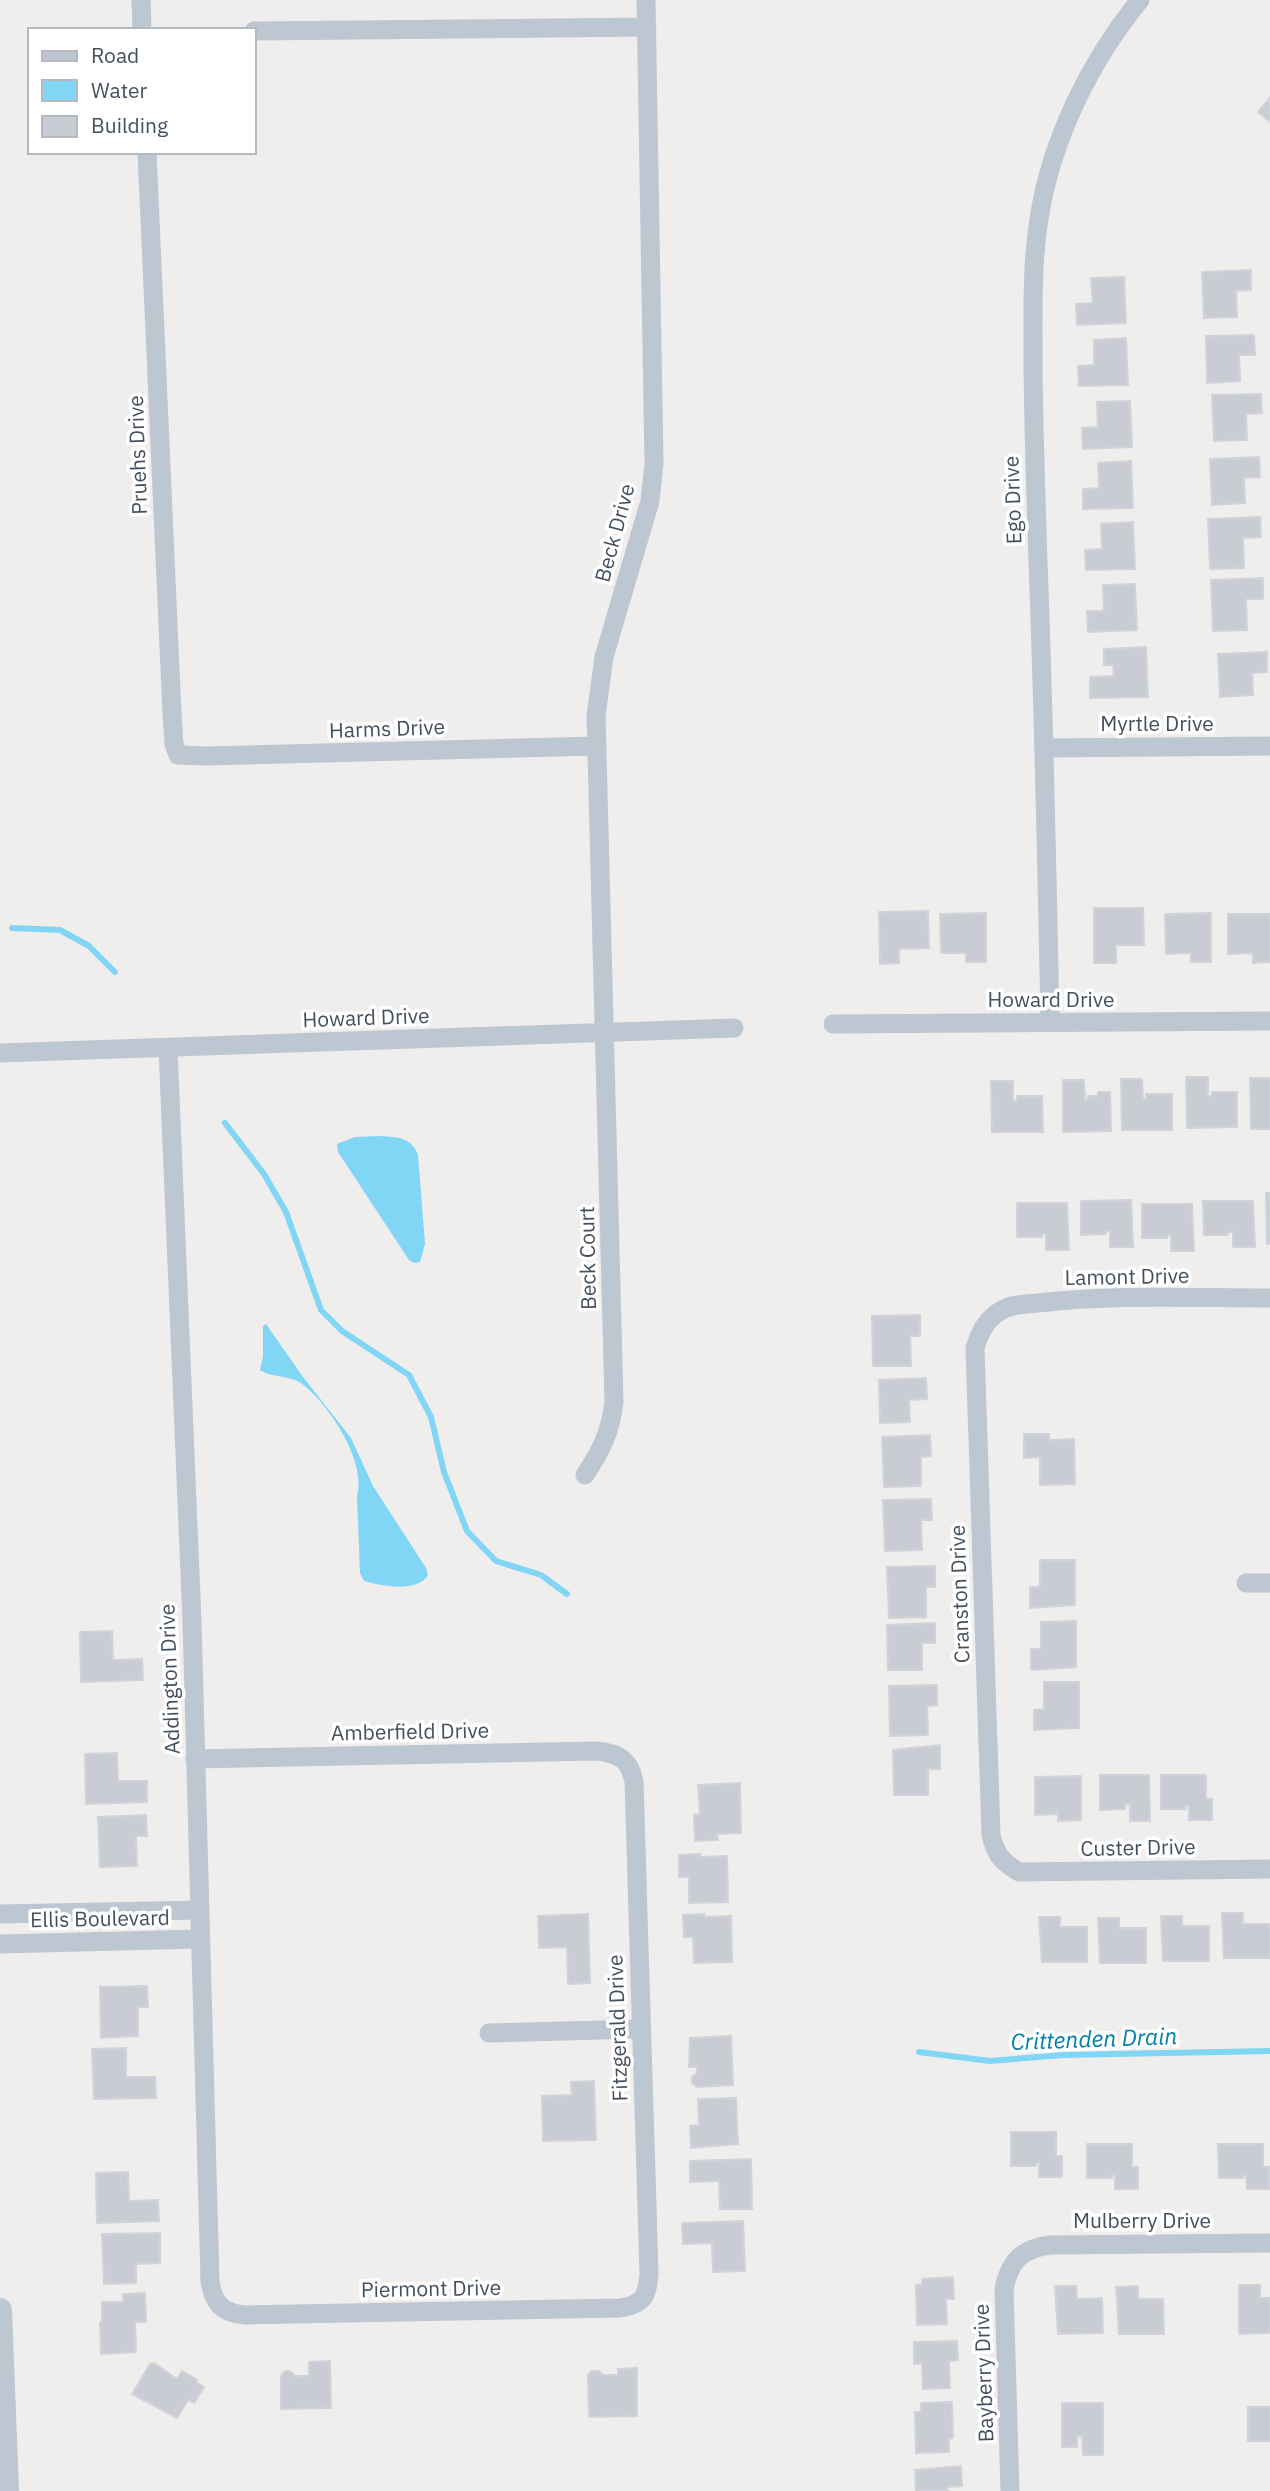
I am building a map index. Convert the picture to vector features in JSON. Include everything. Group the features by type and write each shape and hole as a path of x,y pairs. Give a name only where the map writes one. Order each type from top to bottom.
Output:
{"street":[{"path":"141,0 142,28"},
{"name":"Beck Drive","path":"605,1032 596,716 604,657 650,502 654,463 646,0"},
{"name":"Ego Drive","path":"1050,1022 1045,748 1033,424 1033,275 1039,217 1053,161 1071,114 1091,72 1139,0"},
{"path":"256,31 647,27"},
{"name":"Pruehs Drive","path":"147,154 172,714 174,744 178,755"},
{"name":"Harms Drive","path":"178,755 597,746"},
{"name":"Myrtle Drive","path":"1045,748 1270,746"},
{"name":"Howard Drive","path":"833,1024 1270,1021"},
{"name":"Howard Drive","path":"0,1053 734,1028"},
{"name":"Beck Court","path":"585,1475 604,1446 611,1425 614,1402 605,1032"},
{"name":"Addington Drive","path":"168,1048 190,1579 210,2280 212,2294 219,2307"},
{"name":"Lamont Drive","path":"989,1319 1004,1308 1069,1299 1270,1298"},
{"name":"Cranston Drive","path":"989,1319 975,1348 991,1835 995,1852 1008,1865"},
{"path":"1246,1583 1270,1583"},
{"name":"Amberfield Drive","path":"195,1759 596,1751 610,1752 623,1759"},
{"name":"Fitzgerald Drive","path":"623,1759 632,1770 634,1782 649,2273 644,2298"},
{"name":"Custer Drive","path":"1008,1865 1019,1872 1270,1869"},
{"name":"Ellis Boulevard","path":"0,1914 200,1910"},
{"name":"Ellis Boulevard","path":"0,1944 200,1939"},
{"path":"489,2033 640,2029"},
{"name":"Mulberry Drive","path":"1018,2259 1031,2248 1050,2245 1270,2243"},
{"name":"Bayberry Drive","path":"1010,2491 1004,2288 1008,2270 1018,2259"},
{"name":"Piermont Drive","path":"219,2307 230,2314 245,2315 620,2308 633,2306 644,2298"},
{"path":"0,2311 7,2491"}],"water":[{"path":"355,1137 397,1137 407,1141 418,1155 425,1244 420,1262 409,1260 338,1152 337,1144"},
{"path":"266,1324 351,1438 373,1486 426,1568 428,1575 423,1581 399,1587 364,1581 360,1573 357,1496 359,1482 351,1450 333,1418 312,1392 296,1380 260,1370 263,1357 263,1326"}],"building":[{"path":"1270,98 1270,122 1258,112"},
{"path":"1251,270 1251,290 1236,291 1237,317 1204,318 1202,272"},
{"path":"1124,277 1126,323 1077,325 1076,304 1093,303 1091,278"},
{"path":"1254,335 1255,355 1239,355 1240,381 1207,383 1206,336"},
{"path":"1126,338 1128,385 1079,386 1078,366 1094,365 1094,340"},
{"path":"1261,394 1262,413 1246,414 1247,440 1214,441 1212,395"},
{"path":"1130,401 1132,447 1083,449 1082,428 1098,427 1097,402"},
{"path":"1259,457 1260,477 1244,478 1245,503 1212,505 1210,459"},
{"path":"1131,461 1133,508 1083,509 1083,489 1099,488 1098,463"},
{"path":"1260,517 1261,537 1243,538 1244,568 1210,569 1208,519"},
{"path":"1133,522 1135,569 1086,570 1085,550 1102,549 1101,524"},
{"path":"1263,578 1263,599 1246,599 1247,630 1213,631 1211,580"},
{"path":"1135,584 1137,630 1088,632 1087,611 1104,611 1103,585"},
{"path":"1146,647 1148,697 1090,698 1090,677 1114,676 1113,665 1104,665 1104,649"},
{"path":"1267,652 1267,672 1252,673 1253,695 1220,697 1218,654"},
{"path":"1094,908 1143,908 1144,945 1116,945 1116,963 1094,963"},
{"path":"928,911 929,948 899,949 899,963 880,964 879,912"},
{"path":"986,913 986,962 966,962 966,953 941,953 940,914"},
{"path":"1211,913 1211,962 1191,962 1191,953 1166,954 1165,914"},
{"path":"1228,914 1270,914 1270,962 1253,963 1253,953 1228,954"},
{"path":"1186,1077 1208,1077 1208,1096 1212,1096 1212,1092 1237,1092 1237,1127 1187,1128"},
{"path":"1250,1078 1270,1078 1270,1129 1251,1129"},
{"path":"1121,1079 1142,1079 1143,1099 1146,1099 1146,1094 1172,1094 1172,1130 1122,1130"},
{"path":"1063,1080 1084,1080 1085,1100 1088,1100 1088,1096 1098,1096 1098,1092 1110,1092 1111,1131 1063,1132"},
{"path":"991,1081 1013,1081 1013,1101 1017,1101 1017,1096 1042,1096 1043,1132 992,1132"},
{"path":"1266,1193 1270,1193 1270,1244 1267,1244"},
{"path":"1131,1200 1133,1247 1110,1247 1110,1231 1106,1231 1106,1234 1081,1235 1081,1201"},
{"path":"1203,1201 1253,1201 1255,1247 1233,1247 1233,1232 1228,1232 1228,1235 1204,1235"},
{"path":"1017,1203 1067,1203 1069,1250 1046,1250 1046,1234 1042,1234 1042,1237 1017,1237"},
{"path":"1142,1204 1192,1204 1194,1251 1171,1251 1171,1235 1167,1235 1167,1238 1142,1238"},
{"path":"920,1315 920,1336 910,1336 911,1366 873,1366 872,1316"},
{"path":"926,1378 927,1399 909,1400 910,1422 880,1423 879,1380"},
{"path":"1024,1434 1049,1434 1049,1440 1074,1439 1075,1484 1040,1485 1040,1457 1024,1458"},
{"path":"930,1435 931,1456 921,1457 921,1486 884,1487 882,1437"},
{"path":"931,1499 932,1520 921,1520 922,1550 885,1551 883,1500"},
{"path":"1040,1560 1075,1560 1075,1605 1030,1608 1030,1587 1040,1587"},
{"path":"935,1566 935,1587 926,1587 926,1617 889,1618 887,1567"},
{"path":"1076,1621 1076,1667 1031,1670 1031,1649 1041,1649 1041,1622"},
{"path":"935,1623 935,1643 922,1643 922,1670 888,1670 887,1625"},
{"path":"112,1631 113,1660 142,1659 143,1680 81,1682 80,1632"},
{"path":"1044,1682 1079,1682 1079,1728 1034,1730 1034,1710 1044,1709"},
{"path":"937,1685 937,1705 927,1706 928,1735 890,1736 889,1686"},
{"path":"940,1745 940,1769 928,1769 928,1795 894,1795 893,1750"},
{"path":"117,1753 118,1781 147,1781 147,1802 86,1804 85,1754"},
{"path":"1100,1775 1149,1775 1150,1821 1130,1821 1130,1804 1125,1804 1125,1809 1100,1810"},
{"path":"1161,1775 1206,1775 1206,1799 1212,1799 1212,1820 1189,1820 1189,1806 1185,1806 1186,1809 1161,1809"},
{"path":"1081,1776 1081,1820 1058,1821 1058,1810 1056,1814 1035,1815 1035,1777"},
{"path":"740,1783 741,1833 717,1834 718,1840 695,1841 694,1815 700,1814 698,1785"},
{"path":"146,1815 147,1836 136,1836 137,1866 100,1867 98,1817"},
{"path":"700,1854 700,1857 727,1856 728,1902 689,1903 689,1877 679,1877 679,1855"},
{"path":"1222,1913 1243,1913 1243,1924 1270,1924 1270,1958 1224,1958"},
{"path":"588,1914 590,1983 568,1984 567,1947 539,1948 538,1916"},
{"path":"704,1914 705,1917 731,1916 732,1962 694,1963 693,1937 684,1937 683,1915"},
{"path":"1161,1916 1182,1916 1182,1926 1209,1926 1209,1961 1163,1961"},
{"path":"1039,1917 1060,1917 1060,1927 1087,1927 1087,1962 1042,1962"},
{"path":"1098,1918 1119,1918 1119,1928 1146,1928 1146,1963 1100,1963"},
{"path":"147,1986 148,2007 138,2007 138,2036 101,2038 100,1987"},
{"path":"731,2036 733,2085 697,2087 692,2083 692,2077 697,2073 697,2067 689,2067 690,2038"},
{"path":"126,2048 126,2077 155,2077 156,2098 94,2099 92,2049"},
{"path":"594,2081 596,2140 543,2141 542,2096 572,2095 571,2082"},
{"path":"736,2098 738,2144 691,2148 690,2126 699,2125 698,2099"},
{"path":"1011,2132 1056,2132 1056,2156 1062,2156 1062,2177 1039,2177 1039,2163 1036,2163 1036,2166 1011,2166"},
{"path":"1087,2144 1132,2144 1132,2167 1138,2167 1138,2189 1115,2189 1115,2175 1112,2175 1112,2178 1087,2178"},
{"path":"1218,2144 1263,2144 1263,2167 1269,2167 1269,2189 1247,2189 1246,2175 1243,2175 1243,2178 1219,2178"},
{"path":"751,2159 752,2209 720,2209 719,2181 690,2182 690,2161"},
{"path":"128,2172 129,2201 158,2200 159,2221 97,2223 96,2173"},
{"path":"743,2221 745,2271 713,2272 712,2243 683,2244 682,2223"},
{"path":"160,2233 160,2263 136,2264 136,2283 104,2284 102,2234"},
{"path":"953,2277 954,2299 946,2299 947,2324 917,2325 916,2285 922,2285 922,2279"},
{"path":"1239,2285 1260,2285 1260,2298 1270,2298 1270,2333 1239,2334"},
{"path":"1055,2286 1076,2286 1077,2299 1102,2298 1103,2333 1058,2334"},
{"path":"1138,2286 1138,2299 1163,2299 1164,2334 1119,2334 1116,2287"},
{"path":"145,2293 146,2322 135,2322 136,2352 101,2354 102,2302 123,2302 123,2294"},
{"path":"957,2341 958,2360 949,2361 950,2388 923,2389 922,2363 914,2364 914,2342"},
{"path":"330,2361 331,2408 281,2409 281,2376 285,2371 290,2371 295,2376 309,2376 309,2362"},
{"path":"154,2363 177,2379 182,2371 204,2387 194,2403 188,2400 177,2418 132,2394 150,2364"},
{"path":"637,2368 637,2416 589,2417 588,2375 592,2371 599,2371 603,2375 618,2375 618,2369"},
{"path":"952,2402 953,2438 949,2438 949,2452 916,2453 915,2412 921,2412 921,2403"},
{"path":"1062,2403 1103,2403 1103,2455 1083,2455 1082,2436 1077,2436 1077,2447 1062,2447"},
{"path":"1248,2407 1270,2407 1270,2441 1248,2441"},
{"path":"961,2466 962,2486 947,2487 950,2491 916,2491 915,2470"}],"waterway":[{"name":"Crittenden Drain","path":"12,928 60,930 89,946 115,972"},
{"name":"Crittenden Drain","path":"225,1123 264,1174 286,1212 321,1310 342,1331 409,1375 431,1417 444,1472 467,1531 496,1561 541,1575 567,1594"},
{"name":"Crittenden Drain","path":"919,2052 990,2061 1063,2055 1270,2051"}]}
